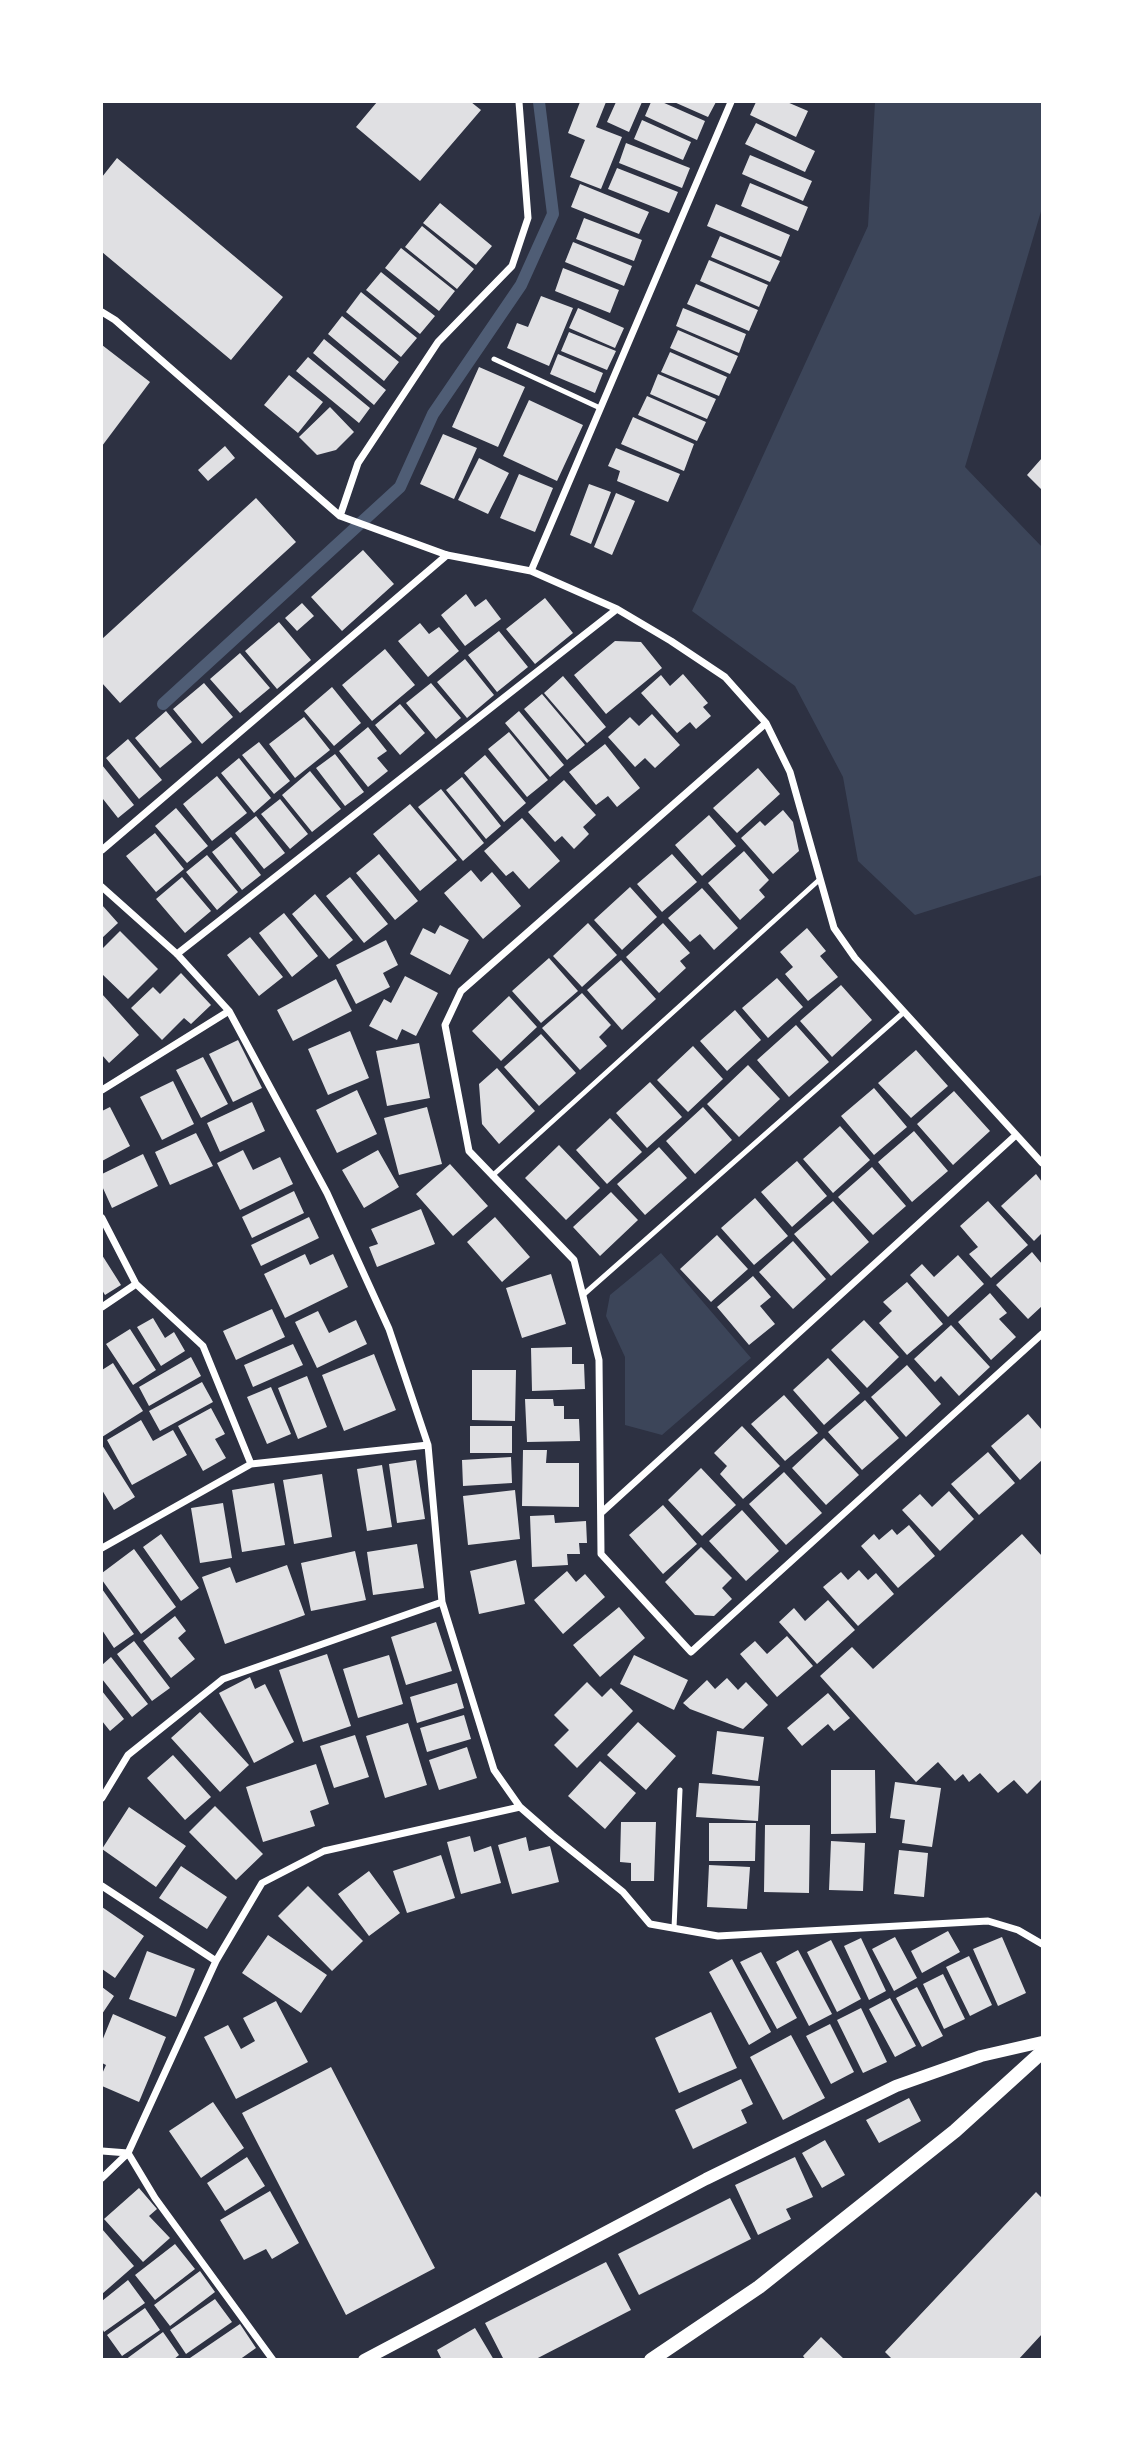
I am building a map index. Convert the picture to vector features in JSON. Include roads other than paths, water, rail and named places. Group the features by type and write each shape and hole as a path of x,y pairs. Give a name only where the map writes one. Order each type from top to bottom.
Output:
{"main road":[{"path":"651,2360 759,2287 955,2131 1042,2052"}],"street":[{"path":"344,517 358,463 438,342 512,266 528,218 519,102"},
{"path":"531,571 731,102"},
{"path":"102,312 115,320 344,517 447,555 531,571 617,609 725,677 766,723 790,772 834,928 855,958 1042,1163"},
{"path":"102,850 447,555"},
{"path":"177,954 617,609"},
{"path":"766,723 461,991 445,1025 469,1151 574,1261 599,1360 601,1554 691,1652 1042,1334"},
{"path":"102,887 177,954 229,1011 327,1193 389,1329 428,1445 442,1602 494,1770 520,1807 624,1892 650,1924 718,1936 988,1921 1018,1930 1042,1944"},
{"path":"102,1090 229,1011"},
{"path":"601,1513 1016,1135"},
{"path":"102,1218 136,1284 203,1346 251,1464"},
{"path":"102,1307 136,1284"},
{"path":"102,1548 251,1464 428,1445"},
{"path":"102,1798 128,1755 223,1679 442,1602"},
{"path":"102,2178 128,2153 216,1961 262,1883 324,1851 520,1807"},
{"path":"102,1886 216,1961"},
{"path":"364,2360 706,2179 896,2086 981,2056 1042,2042"},
{"path":"102,2151 128,2153"},
{"path":"128,2153 155,2198 273,2360"}],"lane":[{"path":"494,359 600,408"},
{"path":"492,1176 819,880"},
{"path":"583,1295 904,1012"},
{"path":"674,1928 680,1790"}],"waterway":[{"path":"163,704 400,487 433,414 521,285 553,214 539,102"}]}
